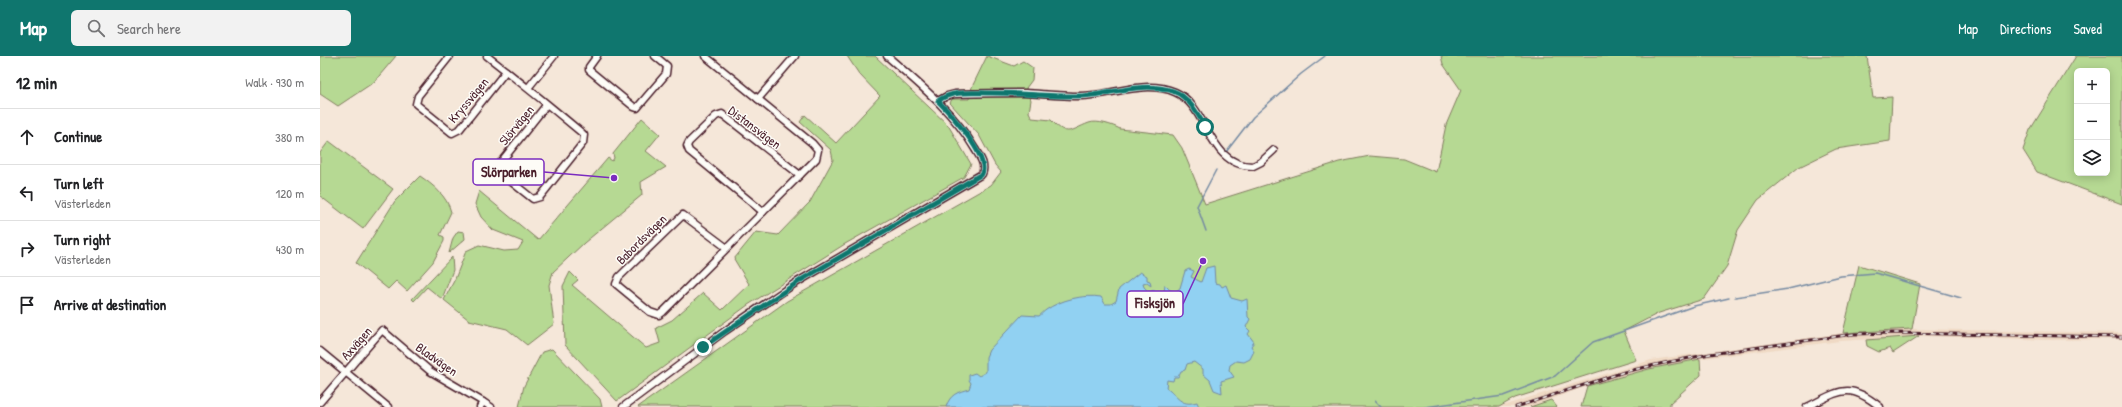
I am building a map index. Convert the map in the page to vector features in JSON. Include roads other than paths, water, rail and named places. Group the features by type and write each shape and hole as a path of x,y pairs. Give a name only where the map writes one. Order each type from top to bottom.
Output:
{"street":[{"name":"Kryssvägen","path":"450,56 418,96 416,104 452,133 460,128 506,71"},
{"name":"Kryssvägen","path":"487,56 528,88"},
{"path":"528,88 554,56"},
{"path":"597,56 589,67 589,70 637,108 666,74 667,66 655,56"},
{"path":"705,56 758,99 795,56"},
{"path":"623,407 725,331 794,284 982,174 984,170 982,162 968,138 952,116 938,101 887,56"},
{"name":"Slörvägen","path":"528,88 582,133 585,139 540,197 533,199 499,172 497,167 547,104"},
{"path":"938,101 955,94 1025,93 1080,96 1135,88 1163,89 1177,93 1191,105 1219,150 1233,161 1253,166 1261,162 1274,150"},
{"name":"Babordsvägen","path":"727,248 683,215 619,277 616,284 650,312 658,314 727,248 816,159 818,154 816,146 758,99"},
{"name":"Distansvägen","path":"763,212 689,152 687,146 694,137 716,116 722,114 800,175"},
{"name":"Axvägen","path":"320,402 382,330"},
{"name":"Bladvägen","path":"382,330 430,371 481,404 491,407"},
{"name":"Axvägen","path":"320,351 346,371"},
{"path":"346,371 388,407"},
{"path":"1807,407 1833,394 1848,390 1861,393 1880,407"}],"water":[{"path":"1214,266 1215,283 1220,284 1222,287 1226,285 1231,298 1242,301 1247,299 1248,317 1250,319 1246,327 1250,331 1248,334 1254,342 1251,346 1254,351 1250,359 1244,362 1236,361 1230,365 1229,370 1234,377 1221,381 1222,393 1214,390 1210,380 1203,374 1203,369 1194,362 1187,364 1185,370 1181,371 1178,377 1174,377 1173,381 1167,380 1166,388 1180,400 1187,403 1197,402 1199,407 946,407 952,396 969,389 971,383 969,380 969,375 975,373 979,376 986,372 986,357 989,350 1022,315 1039,316 1058,303 1087,296 1101,297 1105,304 1111,304 1116,301 1119,289 1140,272 1147,276 1147,280 1150,281 1151,286 1147,283 1143,284 1149,292 1154,290 1164,293 1165,285 1170,290 1175,292 1180,288 1185,271 1189,269 1194,271 1191,277 1201,282 1206,268"}],"waterway":[{"path":"1226,152 1253,117 1301,74 1325,56"},
{"path":"1206,231 1197,206 1216,170"},
{"path":"1735,297 1788,289 1841,276 1875,273 1961,298"},
{"path":"1425,407 1503,396 1555,376 1593,342 1694,306 1729,298"},
{"path":"1375,401 1381,407"}],"railway":[{"path":"1516,407 1624,372 1664,363 1710,354 1854,334 1893,333 2122,337"}],"place":[{"name":"Slörparken","path":"614,178"},
{"name":"Fisksjön","path":"1203,261"}]}
